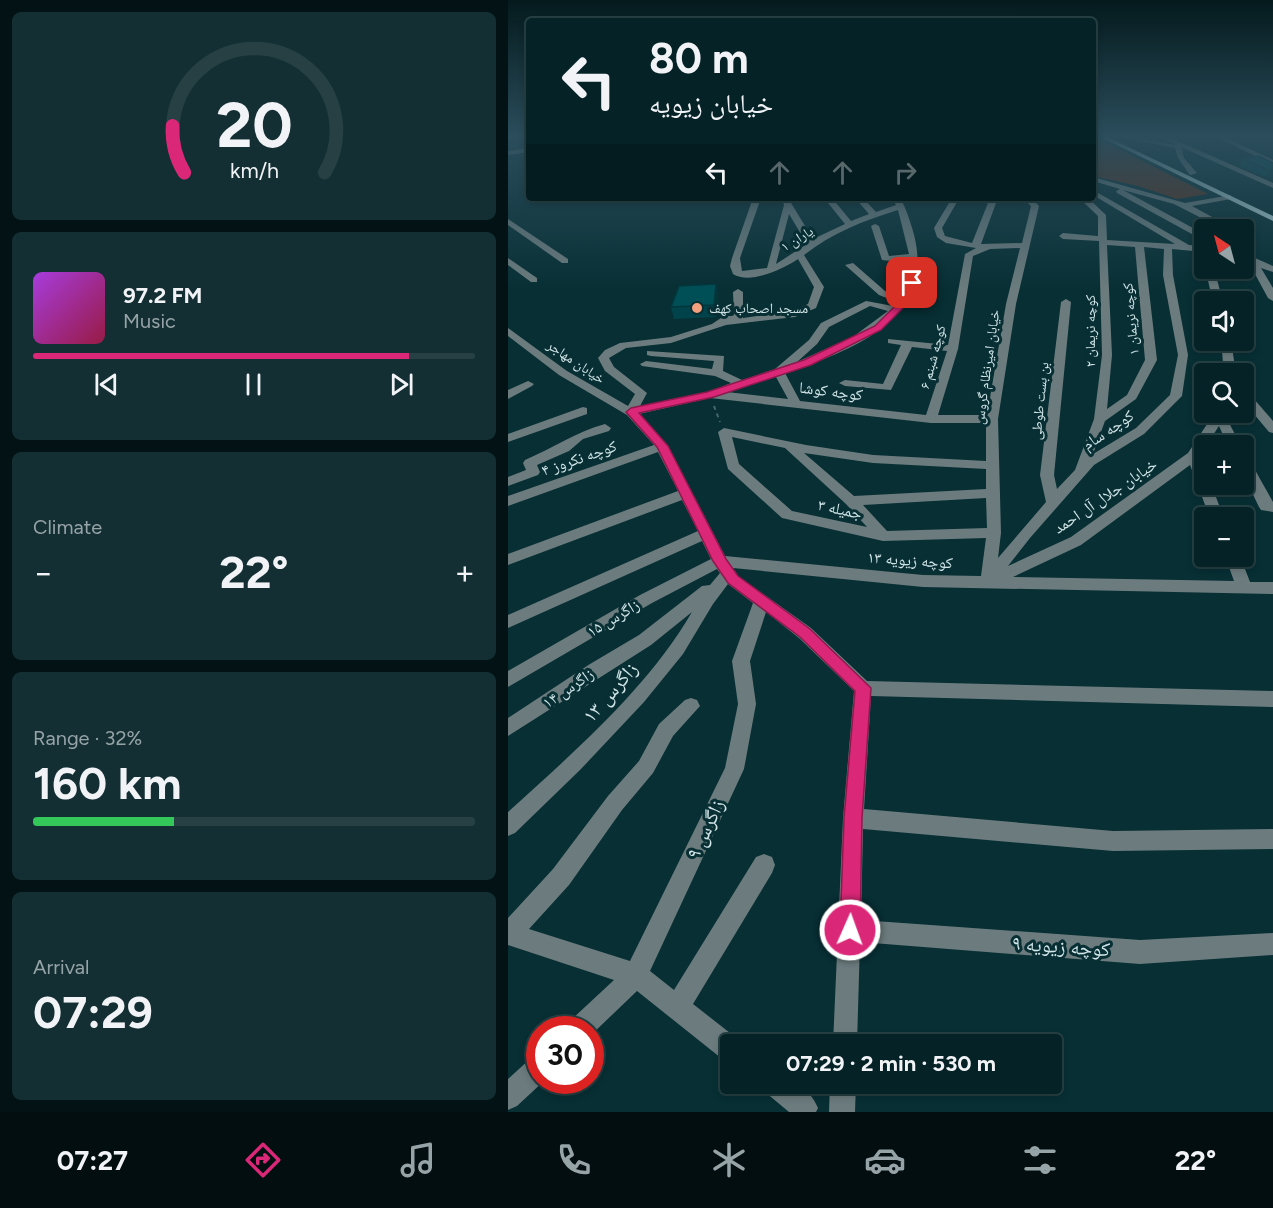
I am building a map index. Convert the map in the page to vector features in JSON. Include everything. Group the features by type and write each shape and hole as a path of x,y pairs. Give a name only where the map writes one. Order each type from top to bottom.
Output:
{"main road":[{"path":"1207,187 1273,219"},
{"path":"1223,187 1273,210"},
{"path":"1250,200 1261,203"}],"street":[{"path":"1114,187 1194,232"},
{"path":"1128,187 1186,205 1212,219"},
{"path":"1096,192 1187,248"},
{"path":"1186,205 1228,197"},
{"name":"یاران ۱","path":"756,201 736,258 735,267 738,274 750,275 771,269 800,255 812,244 850,225 873,214 902,206"},
{"path":"786,201 812,244"},
{"path":"771,269 786,201"},
{"path":"830,201 850,225"},
{"path":"862,201 873,214"},
{"path":"710,394 808,363 878,328 900,305 912,283 915,255 902,206 898,201"},
{"path":"954,201 938,228 941,237 948,242 992,246 1027,245"},
{"path":"976,245 993,201"},
{"name":"خیابان امیرنظام گروس","path":"988,582 994,533 992,419 1011,304 1035,206 1030,201"},
{"path":"1087,201 1099,210 1102,220 1182,211 1197,219"},
{"name":"کوچه نریمان ۲","path":"1100,419 1107,355 1102,220"},
{"path":"508,221 565,261"},
{"path":"875,226 885,258 900,259 915,255"},
{"path":"1063,236 1139,246 1194,248"},
{"name":"کوچه شبنم ۶","path":"931,419 953,349 969,254 992,246"},
{"name":"کوچه نریمان ۱","path":"1100,419 1132,397 1151,360 1139,246"},
{"name":"کوچه سام","path":"988,582 1025,534 1089,462 1141,430 1177,396 1183,355 1168,275 1168,248"},
{"path":"738,292 739,316 730,323 795,314 812,306 819,287 800,255"},
{"path":"508,261 534,280"},
{"path":"1254,262 1273,269"},
{"path":"850,265 882,293 900,305"},
{"path":"1254,270 1273,298"},
{"name":"بن بست طوطی","path":"1053,503 1047,475 1066,302"},
{"path":"779,372 813,342 825,325 869,303 900,305"},
{"path":"728,318 712,328 687,336 663,342 621,346 609,350 603,358 609,369 641,393 631,412 662,446 706,533 721,574 733,580 805,633 863,688 1273,699"},
{"name":"خیابان مهاجر","path":"508,332 563,373 631,412"},
{"path":"892,341 953,349"},
{"path":"845,383 888,388 908,343"},
{"path":"651,352 720,358 717,373"},
{"path":"646,364 717,373 742,384"},
{"path":"779,372 796,404"},
{"path":"508,382 525,381 508,395"},
{"name":"کوچه کوشا","path":"631,412 710,394 931,419 992,419"},
{"path":"1254,406 1273,429"},
{"path":"508,438 583,411"},
{"path":"1080,472 1100,419"},
{"name":"خیابان جلال آل احمد","path":"988,582 1076,541 1193,456 1214,423"},
{"path":"508,482 533,472 530,463 564,448 579,436 605,428"},
{"path":"724,432 789,446 873,459 992,465"},
{"name":"جمیله ۳","path":"724,432 733,466 787,515 883,536 994,533"},
{"name":"کوچه نکروز ۴","path":"508,501 662,446"},
{"path":"789,446 850,501 883,536"},
{"path":"1254,483 1266,507 1273,507"},
{"path":"508,560 686,493"},
{"path":"850,501 993,493"},
{"path":"508,622 706,533"},
{"path":"1236,567 1244,588"},
{"name":"کوچه زیویه ۱۳","path":"721,574 923,581 1273,588"},
{"name":"زاگرس ۱۵","path":"508,680 646,598 721,574"},
{"name":"زاگرس ۱۴","path":"508,728 596,669 645,640 721,574"},
{"name":"زاگرس ۱۳","path":"508,826 604,734 678,648 721,574"},
{"name":"زاگرس ۹","path":"593,1016 636,975 734,769 747,704 741,662 761,602"},
{"path":"845,1034 853,818 863,688"},
{"path":"691,706 666,730 646,767 615,803 561,877 508,934 636,975 720,1041"},
{"path":"853,818 1113,841 1273,839"},
{"path":"677,1008 764,865"},
{"name":"کوچه زیویه ۹","path":"850,930 1140,952 1273,944"},
{"path":"508,1097 526,1080"},
{"path":"787,1094 807,1110"},
{"path":"842,1112 843,1094"}],"path":[{"path":"710,394 724,432"}],"shaded area":[{"path":"1141,187 1194,187 1208,194 1177,199"}],"building":[{"path":"716,284 714,305 671,307 679,286"}],"place":[{"name":"مسجد اصحاب کهف","path":"697,308"}],"route":[{"path":"850,930 853,818 863,688 805,633 733,580 720,561 662,446 631,412 710,394 808,363 878,328 899,307 912,283"}]}
